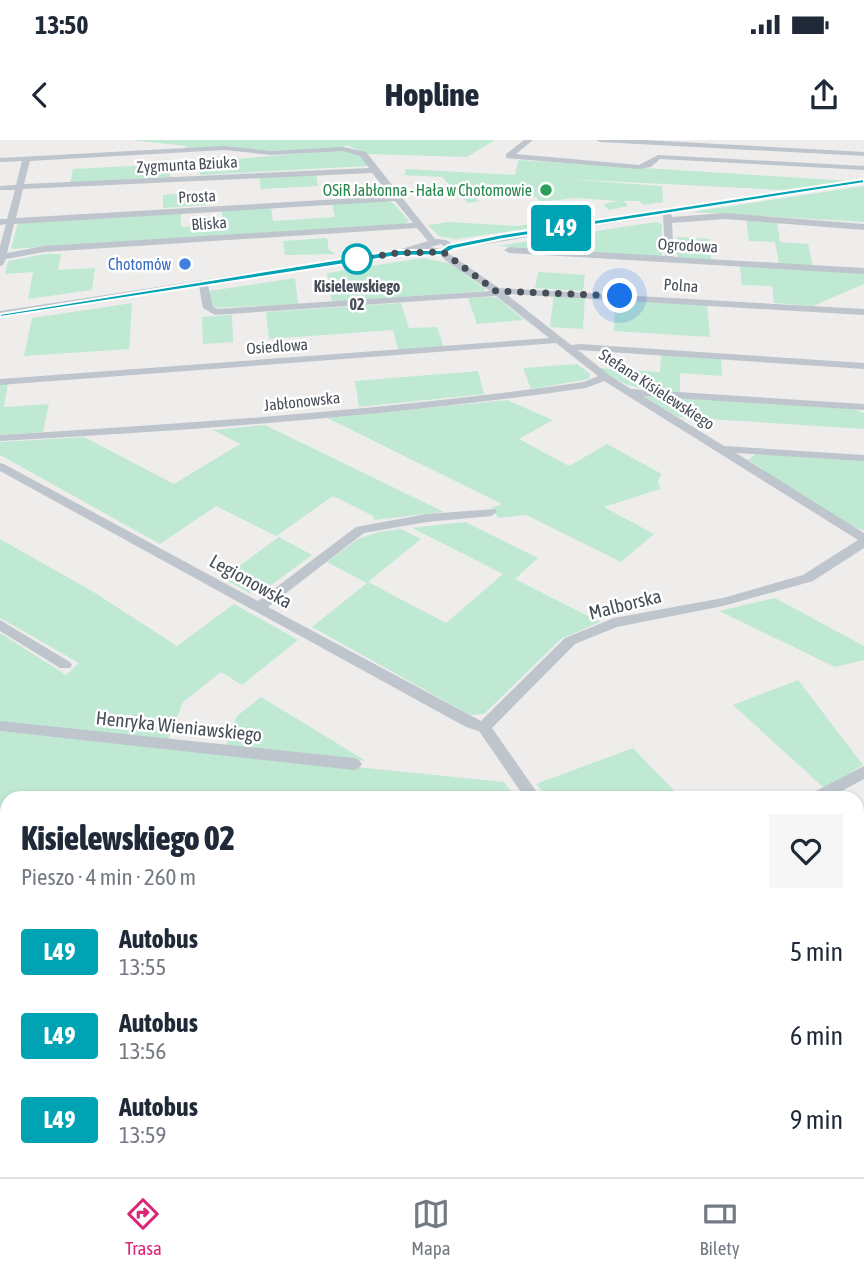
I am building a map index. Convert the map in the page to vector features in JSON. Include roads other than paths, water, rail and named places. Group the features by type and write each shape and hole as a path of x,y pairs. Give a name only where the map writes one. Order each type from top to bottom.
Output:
{"street":[{"path":"529,140 509,156 639,167 650,164 658,156 864,168"},
{"path":"600,140 864,154"},
{"path":"0,160 224,148 272,153 343,149 360,153 370,160 419,225 428,246"},
{"path":"1,257 5,221 27,158"},
{"name":"Zygmunta Bziuka","path":"0,188 375,170"},
{"path":"0,314 428,246 447,247 667,216 864,181"},
{"name":"Prosta","path":"5,221 397,198"},
{"path":"667,216 725,216 864,227"},
{"path":"667,216 670,260"},
{"name":"Bliska","path":"1,257 44,249 419,225"},
{"name":"Stefana Kisielewskiego","path":"447,247 556,340 605,377 864,540"},
{"name":"Ogrodowa","path":"509,250 864,271"},
{"name":"Polna","path":"203,283 208,308 215,312 498,292 864,312"},
{"name":"Osiedlowa","path":"0,382 556,340"},
{"path":"567,349 580,347 864,366"},
{"name":"Jabłonowska","path":"0,438 203,425 455,402 586,385 605,377"},
{"path":"629,392 864,407"},
{"path":"720,449 864,458"},
{"name":"Legionowska","path":"0,466 471,723 484,727"},
{"path":"259,607 360,530 427,518 491,512"},
{"name":"Malborska","path":"484,727 570,641 614,623 723,602 808,578 864,540"},
{"path":"0,625 65,665"},
{"name":"Henryka Wieniawskiego","path":"0,726 354,764"},
{"path":"484,727 527,791"},
{"path":"829,791 864,772"}],"place":[{"name":"OSiR Jabłonna - Hała w Chotomowie","path":"546,190"},
{"name":"Kisielewskiego 02","path":"357,259"},
{"name":"Chotomów","path":"185,264"}]}
